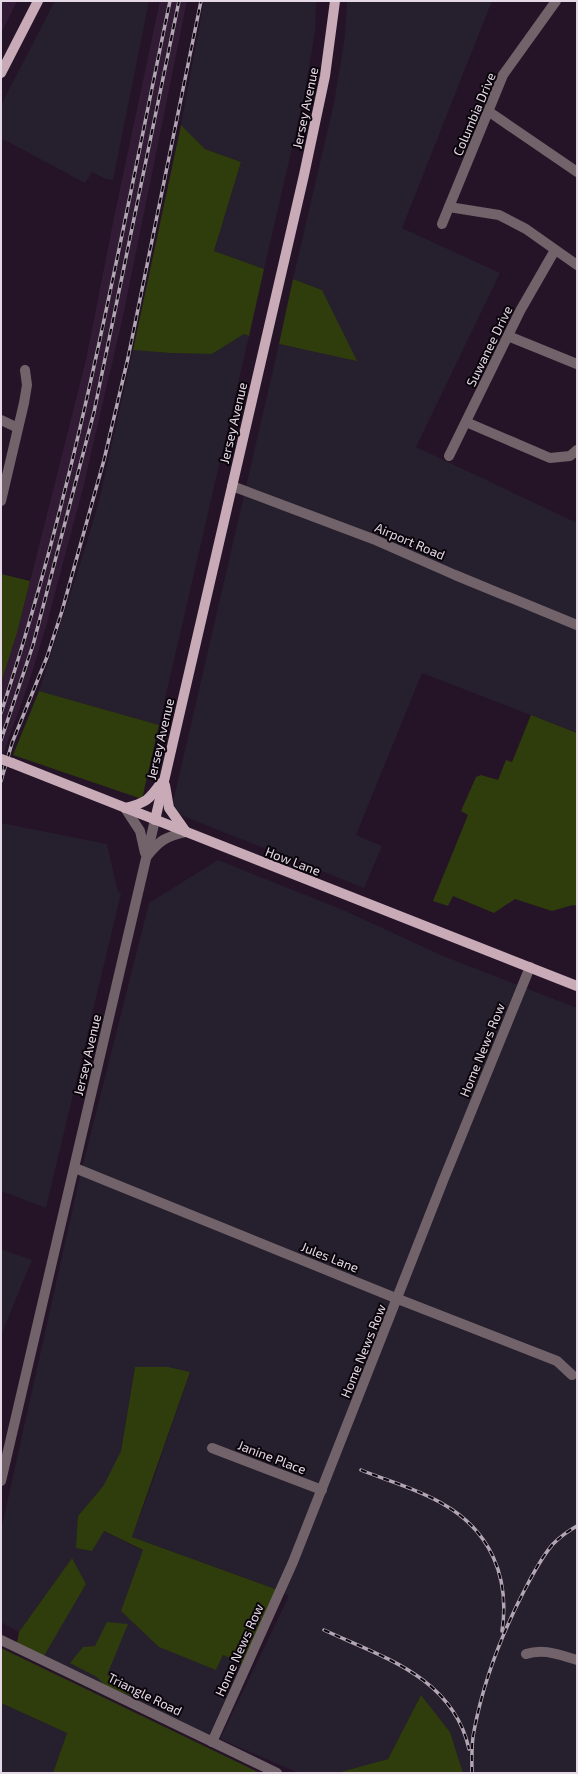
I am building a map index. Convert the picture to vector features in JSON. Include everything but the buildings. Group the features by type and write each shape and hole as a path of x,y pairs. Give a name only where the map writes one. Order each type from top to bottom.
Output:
{"main road":[{"path":"1,73 38,1"},
{"name":"Jersey Avenue","path":"155,820 323,88 335,1"},
{"name":"How Lane","path":"1,759 577,986"},
{"path":"126,808 148,800 164,778"},
{"path":"164,778 169,808 186,832"}],"street":[{"name":"Columbia Drive","path":"442,224 504,75 556,1"},
{"path":"488,111 577,172"},
{"path":"449,207 499,215 526,229 577,265"},
{"name":"Suwanee Drive","path":"449,456 508,336 555,250"},
{"path":"508,336 577,364"},
{"path":"1,501 27,385 25,370"},
{"path":"1,420 18,428"},
{"path":"466,422 550,458 564,458 570,456 577,450"},
{"name":"Airport Road","path":"232,486 373,539 577,625"},
{"path":"126,808 140,831 146,858"},
{"name":"Jersey Avenue","path":"1,1481 155,820"},
{"path":"146,858 162,840 171,835 186,832"},
{"name":"Home News Row","path":"212,1742 293,1562 398,1299 443,1181 530,967"},
{"name":"Jules Lane","path":"75,1168 398,1299 557,1361 572,1375"},
{"name":"Janine Place","path":"212,1448 322,1490"},
{"name":"Triangle Road","path":"1,1640 277,1773"},
{"path":"526,1654 535,1651 549,1652 577,1660"}],"shaded area":[{"path":"1,1 17,1 1,33"},
{"path":"55,1 149,1 113,180 106,179 92,172 85,183 5,140 1,141 1,105"},
{"path":"160,1 187,1 123,316 83,488 47,623 29,682 1,760 1,683 17,633 86,360 115,213"},
{"path":"204,1 316,1 315,32 304,96 264,269 214,251 241,162 205,149 181,125"},
{"path":"347,1 492,1 402,228 500,273 416,447 577,523 577,733 422,673 356,835 382,846 364,888 171,811 279,344 302,349 322,290 293,279 334,103 345,36"},
{"path":"244,334 249,336 159,725 39,691 99,501 133,350 212,354"},
{"path":"1,823 107,844 118,892 121,893 46,1208 1,1191"},
{"path":"218,860 343,910 443,956 577,1008 577,1773 463,1773 450,1732 421,1695 388,1759 337,1773 299,1773 220,1739 289,1596 278,1590 132,1537 190,1372 135,1367 121,1451 104,1485 78,1516 103,1531 143,1551 216,1670 223,1655 242,1664 208,1737 41,1661 86,1584 72,1558 19,1632 1,1622 1,1530 79,1180 149,903"},
{"path":"1,1249 32,1260 1,1335"},
{"path":"1,1703 67,1733 53,1773 1,1773"}],"green space":[{"path":"181,125 205,149 241,162 214,251 264,269 249,336 244,334 212,354 133,350"},
{"path":"293,279 322,290 357,361 279,344"},
{"path":"1,574 30,581 17,633 1,683"},
{"path":"39,691 159,725 142,799 13,755"},
{"path":"531,715 577,733 577,906 573,905 552,911 515,899 494,913 453,896 448,906 433,901 468,815 461,811 476,777 481,775 498,780 506,760 512,762"},
{"path":"135,1367 168,1367 190,1372 132,1537 278,1590 244,1665 223,1655 216,1670 159,1647 121,1611 143,1550 104,1531 92,1551 76,1548 78,1516 104,1485 121,1451"},
{"path":"72,1558 86,1584 44,1656 17,1643 19,1632"},
{"path":"107,1622 128,1624 107,1675 135,1687 132,1696 106,1687 97,1677 70,1663 83,1647 95,1646"},
{"path":"1,1648 260,1773 53,1773 67,1733 1,1703"},
{"path":"421,1695 450,1732 463,1773 337,1773 388,1759"}],"railway":[{"path":"1,713 28,626 53,537 75,449 115,270 170,1"},
{"path":"1,740 33,645 94,412 179,1"},
{"path":"1,781 12,743 47,657 62,611 104,460 128,358 201,1"},
{"path":"361,1470 413,1490 443,1504 460,1515 474,1528 485,1542 494,1558 500,1575 504,1611 502,1631"},
{"path":"472,1773 472,1742 482,1695 507,1626 536,1568 544,1556 556,1541 577,1526"},
{"path":"324,1630 391,1661 412,1673 431,1687 448,1704 461,1724 469,1749"}]}
